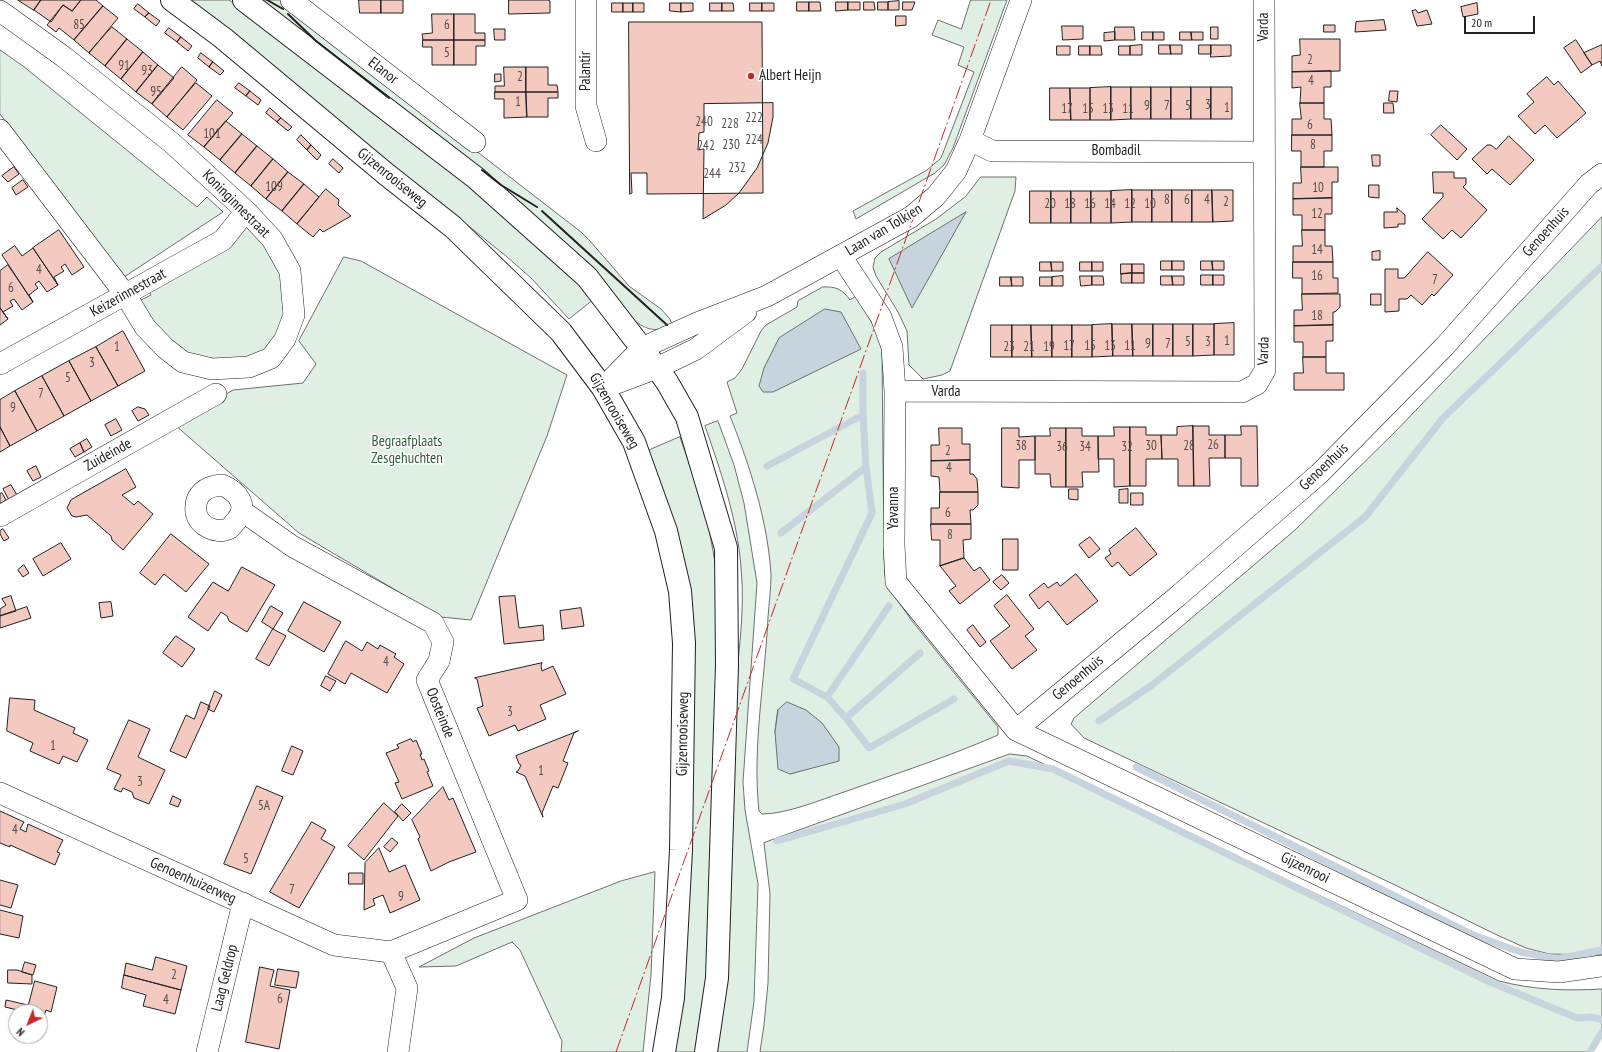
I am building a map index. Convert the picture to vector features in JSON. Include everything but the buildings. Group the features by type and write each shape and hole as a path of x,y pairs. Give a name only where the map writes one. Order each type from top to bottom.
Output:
{"main road":[{"name":"Gijzenrooiseweg","path":"172,0 223,38 380,169 454,227 561,332 603,388 636,447 666,531 680,591 684,643 681,850 673,998 664,1052"},
{"path":"244,0 476,178 587,276 658,368 687,417 726,548 727,665 717,978 706,1052"}],"street":[{"name":"Elanor","path":"292,0 475,142"},
{"name":"Palantir","path":"586,0 586,106 596,141"},
{"name":"Laan van Tolkien","path":"603,388 642,348 697,323 767,296 911,217 936,196 956,171 970,140 1021,0"},
{"name":"Varda","path":"895,392 1242,392 1256,384 1265,370 1264,0"},
{"name":"Koninginnestraat","path":"0,11 64,57 172,143 246,211 272,240 290,271 294,315 285,339 271,358 249,368 212,369 183,362 165,348 145,327 125,294 0,130"},
{"name":"Bombadil","path":"970,140 992,151 1264,152"},
{"name":"Genoenhuis","path":"1016,730 1178,596 1319,474 1445,346 1588,184 1602,174"},
{"name":"Keizerinnestraat","path":"1,362 223,240 246,211"},
{"name":"Yavanna","path":"841,256 881,317 892,347 895,392 894,545 896,582 1016,730"},
{"name":"Laan van Tolkien","path":"603,388 658,368 696,349 767,296"},
{"name":"Zuideinde","path":"0,516 216,394"},
{"name":"Oosteinde","path":"242,511 292,546 433,623 443,642 439,662 427,680 517,900"},
{"name":"Gijzenrooi","path":"1016,730 1515,969 1559,972 1602,966"},
{"name":"Genoenhuizerweg","path":"0,793 334,945 391,952 517,900"},
{"name":"Laag Geldrop","path":"207,1052 243,903"},
{"path":"391,952 407,988 398,1052"}],"green space":[{"path":"182,0 229,0 513,221 543,246 594,299 569,319 531,278 506,256 281,76"},
{"path":"251,0 281,0 581,232 629,286 661,309 670,319 673,327 655,330 650,329 630,318"},
{"path":"971,0 1007,0 953,148 944,165 935,173 856,219 853,211 927,170 941,158 974,72 958,65 964,47 932,35 938,20 961,29"},
{"path":"0,50 23,66 197,207 207,197 223,212 124,277 0,114"},
{"path":"981,177 1016,177 1015,191 950,371 942,375 923,379 909,365 907,331 898,312 876,276 873,267 875,258 881,252 936,219 965,197"},
{"path":"1602,217 1602,955 1549,954 1526,948 1497,935 1393,884 1084,738 1071,724 1074,718 1295,530 1392,435"},
{"path":"249,223 282,267 285,323 261,354 232,362 183,354 135,303 151,295 149,291"},
{"name":"Begraafplaats Zesgehuchten","path":"344,257 361,261 567,375 547,436 471,620 441,617 299,533 175,425 233,390 303,383 316,364 299,341"},
{"path":"823,287 839,289 850,300 856,296 879,335 882,351 885,576 889,588 912,621 998,727 998,735 941,758 814,802 782,812 762,814 759,811 757,763 771,575 766,535 757,494 730,416 737,413 727,382 735,378 742,369 761,331 766,325 797,307 798,301","holes":["778,710 809,768 790,774 775,732"]},
{"path":"718,421 734,465 744,503 757,583 743,782 745,810 758,884 754,1001 747,1052 715,1052 734,697 740,642 742,604 741,567 736,531 722,478 705,426"},
{"path":"680,437 706,512 716,568 719,627 709,979 700,1052 673,1052 694,682 645,452"},
{"path":"1010,754 1027,756 1499,981 1550,989 1602,989 1602,1031 1591,1052 760,1052 768,983 770,894 764,843"},
{"path":"655,872 651,975 643,1052 561,1052 562,1041 520,950 512,942 456,966 419,967 474,938 621,881"}],"shaded area":[{"path":"966,212 912,308 889,259"},
{"path":"825,309 841,312 861,349 773,392 763,392 759,386 764,368 779,338"},
{"path":"787,702 806,710 822,723 839,747 839,761 790,774 778,769 775,732 778,710"}],"waterway":[{"path":"1099,721 1152,685 1365,517 1443,418 1602,266"},
{"path":"767,466 863,415 863,373"},
{"path":"781,533 866,467 863,415"},
{"path":"866,467 872,513 793,679 827,697 889,606"},
{"path":"827,697 846,718 920,653"},
{"path":"846,718 869,748 954,699"},
{"path":"777,841 905,804 1009,761 1053,769 1490,982 1577,1018 1592,1017 1602,1020"},
{"path":"1136,767 1471,934 1520,952 1557,959 1602,950"},
{"path":"1590,1052 1602,1032"}],"wall":[{"path":"267,0 283,9"},
{"path":"288,14 316,41 389,98"},
{"path":"482,170 501,185 537,207"},
{"path":"542,211 667,325"}],"power":[{"path":"616,1052 991,0"}],"place":[{"name":"Albert Heijn","path":"751,76"}]}
